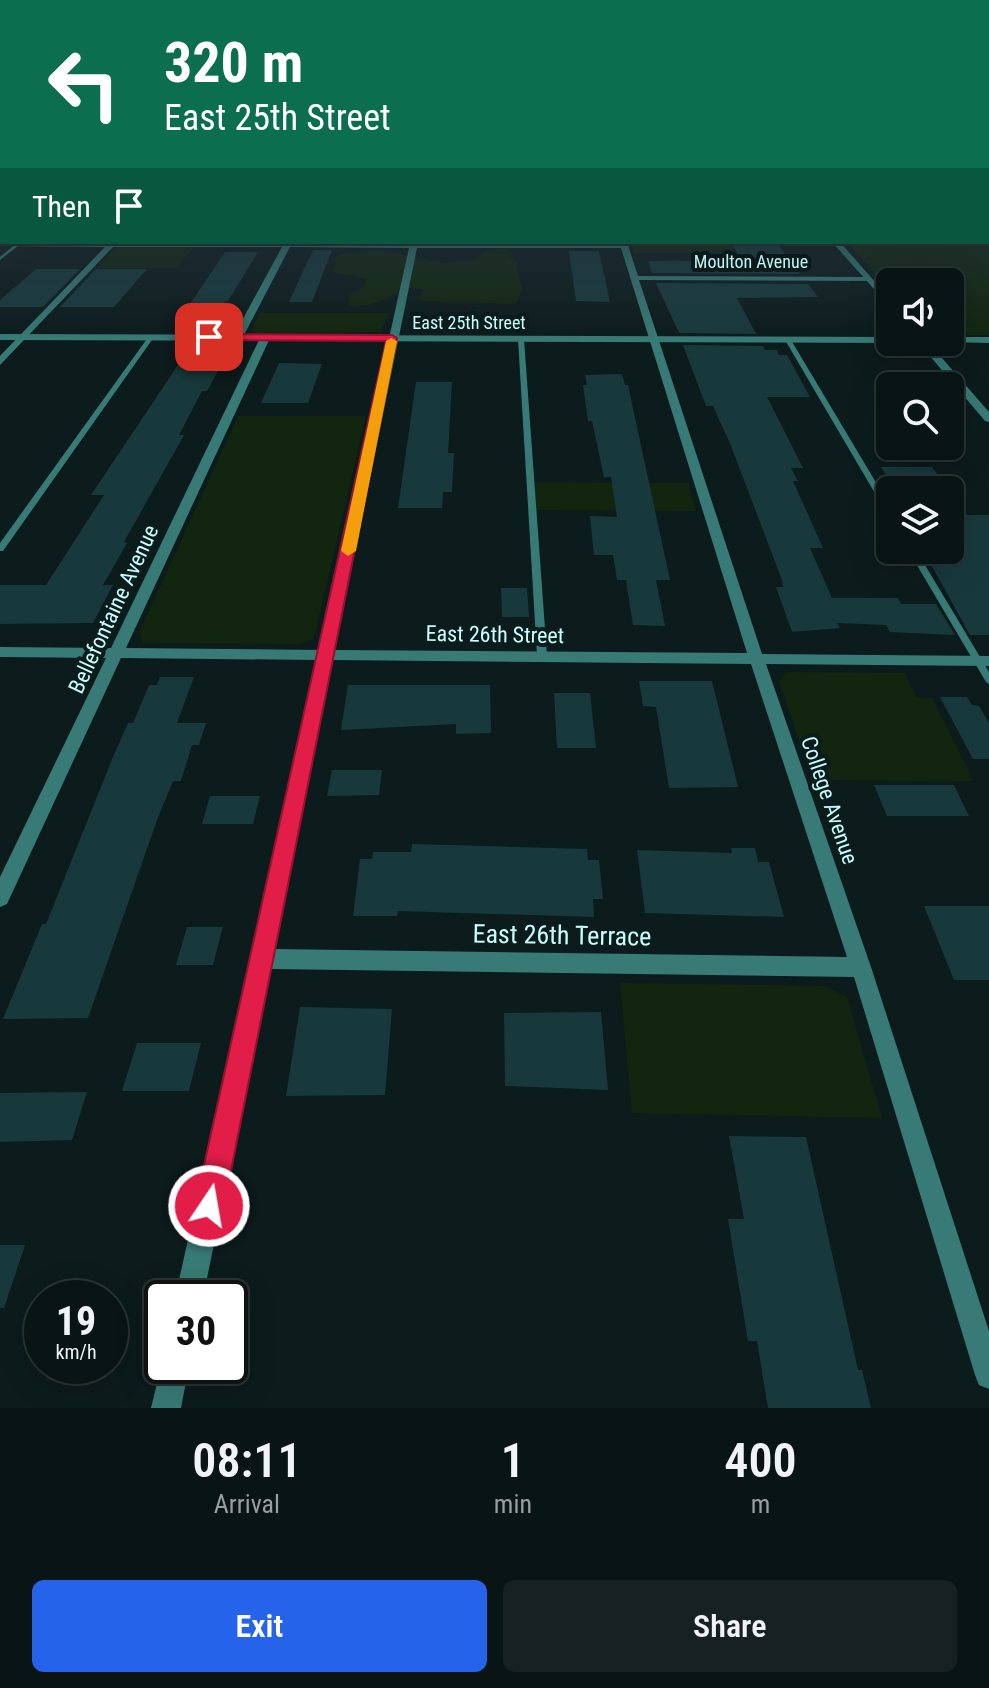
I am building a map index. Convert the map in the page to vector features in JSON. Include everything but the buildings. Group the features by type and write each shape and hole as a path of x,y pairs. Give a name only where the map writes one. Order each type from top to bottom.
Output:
{"street":[{"path":"0,362 111,244"},
{"path":"200,244 624,244"},
{"path":"193,1280 414,244"},
{"name":"College Avenue","path":"624,244 757,658 861,967 989,1375"},
{"path":"838,244 876,288"},
{"path":"238,337 287,245"},
{"name":"Moulton Avenue","path":"635,278 868,279"},
{"name":"East 25th Street","path":"0,337 876,340"},
{"name":"Bellefontaine Avenue","path":"0,898 265,338"},
{"path":"964,340 989,340"},
{"path":"935,356 989,419"},
{"name":"East 26th Street","path":"0,652 984,661"},
{"name":"East 26th Terrace","path":"262,959 861,967"},
{"path":"166,1408 171,1384"}],"lane":[{"path":"0,259 19,244"},
{"path":"0,549 151,337"},
{"path":"521,339 542,656"},
{"path":"788,340 876,488"},
{"path":"921,564 984,661 989,680"}],"green space":[{"path":"631,244 729,244 734,253 634,253"},
{"path":"849,244 989,244 989,335 964,335 964,268 876,268 876,275"},
{"path":"117,247 193,247 177,268 96,268"},
{"path":"507,249 513,254 509,257 518,262 516,267 522,286 518,301 514,304 421,301 417,298 424,290 413,289 373,304 349,305 348,295 362,288 367,279 331,272 337,264 334,261 336,256 341,254 379,250 444,263 475,260 487,250"},
{"path":"260,313 389,313 381,332 256,333 251,329"},
{"path":"238,416 366,416 315,634 312,640 300,644 143,643 139,633"},
{"path":"535,482 688,483 696,511 536,510"},
{"path":"786,672 905,673 917,698 932,698 974,781 812,780 779,681"},
{"path":"620,983 825,986 847,997 882,1118 632,1113"}],"slow traffic":[{"path":"348,551 391,341"}],"route":[{"path":"209,337 392,338 209,1206"}]}
